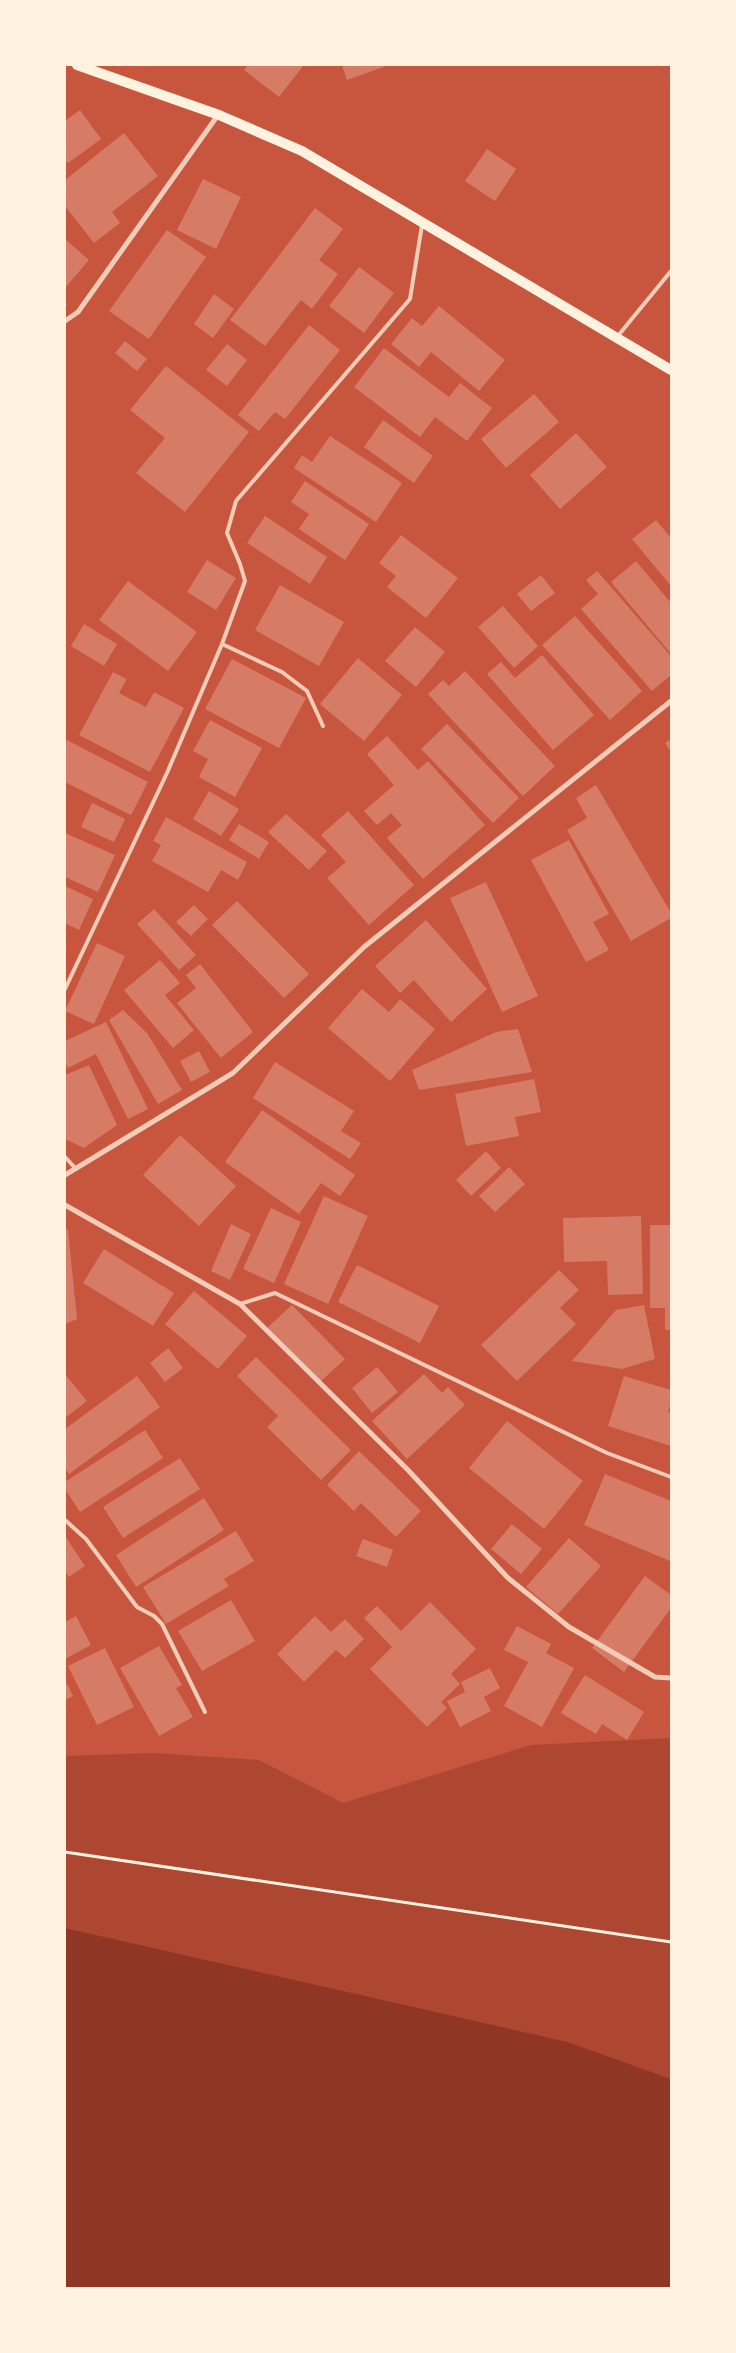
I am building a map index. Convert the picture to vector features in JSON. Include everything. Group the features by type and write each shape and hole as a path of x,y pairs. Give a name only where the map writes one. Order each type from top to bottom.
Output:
{"main road":[{"path":"77,65 219,115 302,151 671,370"}],"street":[{"path":"65,321 78,312 219,115"},
{"path":"65,1175 233,1073 364,947 671,701"},
{"path":"65,1205 240,1304 408,1470 508,1578 569,1627 655,1678 671,1678"}],"lane":[{"path":"65,989 166,773 222,644 245,581 227,533 236,501 410,299 423,223"},
{"path":"616,338 671,271"},
{"path":"222,644 282,672 307,691 323,726"},
{"path":"65,1157 76,1169"},
{"path":"240,1304 275,1293 607,1453 671,1477"},
{"path":"65,1520 86,1539 137,1607 154,1616 162,1624 205,1712"}],"path":[{"path":"65,1852 671,1942"}],"shaded area":[{"path":"671,1738 671,2079 568,2042 65,1928 65,1756 152,1753 259,1760 343,1803 531,1745"},
{"path":"65,1928 568,2042 671,2079 671,2288 65,2288"}],"building":[{"path":"248,65 303,66 279,97 244,70"},
{"path":"342,65 389,65 347,80"},
{"path":"80,110 101,139 68,163 65,160 65,121"},
{"path":"124,133 158,176 112,212 120,223 94,243 65,206 65,180"},
{"path":"487,149 516,169 495,201 465,181"},
{"path":"203,179 241,197 216,249 177,230"},
{"path":"315,208 343,229 319,260 338,274 312,309 301,300 265,346 230,320"},
{"path":"167,230 206,257 149,339 109,311"},
{"path":"65,239 89,260 65,288"},
{"path":"359,267 394,293 364,333 329,306"},
{"path":"214,294 234,309 213,338 194,324"},
{"path":"439,306 505,360 479,391 431,352 419,367 391,344 412,318 422,326"},
{"path":"309,325 340,350 285,419 275,412 259,431 238,415"},
{"path":"125,341 147,359 137,371 115,353"},
{"path":"227,344 247,360 227,386 206,370"},
{"path":"384,348 449,397 460,383 492,408 467,441 435,417 420,437 354,387"},
{"path":"166,366 249,432 185,512 136,473 165,438 130,410"},
{"path":"534,394 559,422 506,468 481,439"},
{"path":"383,420 433,456 414,483 364,447"},
{"path":"576,433 607,467 560,509 530,475"},
{"path":"330,436 402,483 376,522 294,468 302,455 312,462"},
{"path":"305,481 369,524 345,560 299,529 309,514 291,502"},
{"path":"265,516 327,557 310,584 247,543"},
{"path":"656,520 671,538 671,586 632,539"},
{"path":"401,535 458,578 426,618 387,587 396,576 379,563"},
{"path":"207,560 236,578 216,610 187,592"},
{"path":"636,561 671,603 671,654 611,582"},
{"path":"597,571 671,656 671,675 652,691 581,609 598,594 586,580"},
{"path":"541,575 555,593 531,611 517,594"},
{"path":"128,581 197,632 168,671 99,620"},
{"path":"280,585 344,622 319,666 255,630"},
{"path":"503,606 538,646 514,668 478,627"},
{"path":"575,616 642,691 610,720 542,645"},
{"path":"84,624 117,644 104,666 71,646"},
{"path":"415,627 445,652 416,687 385,661"},
{"path":"542,655 594,715 553,750 487,674 501,662 515,678"},
{"path":"358,658 402,695 364,741 320,704"},
{"path":"232,659 306,698 279,748 205,709"},
{"path":"465,671 555,766 523,796 428,694 443,680 449,686"},
{"path":"113,672 127,679 119,693 146,707 154,692 184,708 150,772 79,735"},
{"path":"210,720 262,748 235,797 199,777 208,759 193,751"},
{"path":"447,724 519,798 493,823 421,749"},
{"path":"387,736 418,770 428,761 485,825 423,879 387,838 402,825 391,813 377,825 364,811 394,785 367,754"},
{"path":"65,739 148,782 131,815 65,782"},
{"path":"671,739 671,752 665,743"},
{"path":"596,785 671,913 671,918 631,941 567,830 587,818 576,798"},
{"path":"209,791 239,809 221,836 193,819"},
{"path":"92,803 125,819 114,842 81,827"},
{"path":"348,811 414,885 369,925 327,878 346,862 321,835"},
{"path":"286,814 327,851 309,870 268,832"},
{"path":"166,817 247,862 238,880 221,870 208,892 152,861 161,845 153,841"},
{"path":"239,824 269,842 259,859 229,840"},
{"path":"65,833 115,855 98,892 65,877"},
{"path":"569,840 609,914 593,922 609,950 586,962 531,860"},
{"path":"486,882 538,996 502,1012 450,898"},
{"path":"65,886 93,899 79,930 65,923"},
{"path":"237,901 309,974 284,998 212,925"},
{"path":"194,905 208,919 191,936 176,922"},
{"path":"154,909 196,955 179,970 137,924"},
{"path":"426,920 487,989 451,1022 414,980 400,993 375,966"},
{"path":"97,943 125,956 94,1024 65,1011"},
{"path":"160,960 180,983 165,995 194,1030 173,1048 124,990"},
{"path":"200,964 253,1032 221,1058 177,1003 196,988 186,975"},
{"path":"362,989 389,1012 400,999 435,1029 390,1081 328,1028"},
{"path":"123,1010 147,1033 182,1090 158,1104 109,1020"},
{"path":"106,1022 148,1109 128,1119 96,1054 68,1068 65,1062 65,1041"},
{"path":"518,1029 532,1072 419,1090 412,1070 496,1032"},
{"path":"199,1051 210,1072 191,1082 180,1061"},
{"path":"275,1062 354,1111 341,1131 361,1143 350,1159 253,1098"},
{"path":"89,1065 117,1125 84,1148 65,1139 65,1075"},
{"path":"534,1079 541,1112 515,1117 519,1136 466,1146 455,1094"},
{"path":"262,1110 355,1175 340,1196 321,1183 299,1214 225,1162"},
{"path":"180,1135 236,1186 199,1226 143,1175"},
{"path":"486,1151 501,1168 471,1196 456,1180"},
{"path":"509,1167 525,1184 495,1212 479,1196"},
{"path":"324,1196 368,1216 328,1304 284,1284"},
{"path":"271,1208 301,1222 274,1283 243,1269"},
{"path":"641,1216 643,1294 608,1295 607,1261 564,1262 563,1218"},
{"path":"231,1224 251,1234 230,1280 211,1271"},
{"path":"650,1225 671,1225 671,1330 665,1330 665,1308 650,1308"},
{"path":"65,1229 68,1230 77,1319 65,1324"},
{"path":"104,1249 174,1293 153,1326 83,1283"},
{"path":"357,1265 439,1306 420,1343 338,1302"},
{"path":"559,1270 579,1290 560,1308 576,1324 517,1381 481,1345"},
{"path":"194,1291 247,1336 218,1369 165,1324"},
{"path":"292,1305 345,1359 320,1382 267,1328"},
{"path":"644,1305 655,1359 622,1369 572,1361 616,1310"},
{"path":"168,1348 183,1368 165,1382 150,1363"},
{"path":"256,1357 351,1450 321,1480 267,1427 278,1416 237,1376"},
{"path":"377,1367 398,1392 372,1413 352,1388"},
{"path":"65,1374 87,1401 65,1418"},
{"path":"424,1374 442,1393 448,1387 465,1405 407,1459 372,1421"},
{"path":"137,1376 160,1407 69,1474 65,1468 65,1429"},
{"path":"624,1376 671,1390 671,1402 668,1412 671,1413 671,1446 608,1426"},
{"path":"507,1421 583,1481 544,1529 469,1468"},
{"path":"145,1430 163,1458 80,1512 65,1489 65,1482"},
{"path":"359,1451 421,1511 396,1537 361,1503 354,1511 327,1485"},
{"path":"180,1458 200,1489 123,1538 103,1507"},
{"path":"605,1474 671,1501 670,1561 584,1525"},
{"path":"204,1498 224,1530 136,1587 116,1555"},
{"path":"512,1524 542,1549 521,1574 491,1549"},
{"path":"236,1531 254,1561 224,1579 229,1586 166,1624 143,1587"},
{"path":"65,1536 85,1566 69,1577 65,1571"},
{"path":"569,1538 601,1566 558,1614 526,1587"},
{"path":"363,1539 393,1550 387,1567 356,1556"},
{"path":"645,1576 671,1595 671,1608 624,1672 592,1648"},
{"path":"231,1600 255,1641 202,1671 178,1631"},
{"path":"430,1602 476,1649 451,1674 460,1684 441,1702 447,1708 427,1727 370,1669 392,1647 364,1618 377,1606 401,1631"},
{"path":"76,1616 91,1645 65,1659 65,1622"},
{"path":"315,1616 331,1632 345,1619 364,1639 345,1658 336,1650 304,1682 277,1654"},
{"path":"517,1626 551,1644 546,1653 574,1668 542,1727 504,1706 528,1662 504,1650"},
{"path":"159,1646 182,1685 176,1688 193,1717 159,1736 120,1668"},
{"path":"105,1648 134,1707 97,1725 68,1666"},
{"path":"490,1668 500,1688 484,1697 491,1711 460,1727 447,1701 465,1692 461,1682"},
{"path":"585,1675 644,1712 627,1740 602,1724 596,1734 561,1713"},
{"path":"65,1680 73,1696 65,1700"}]}
